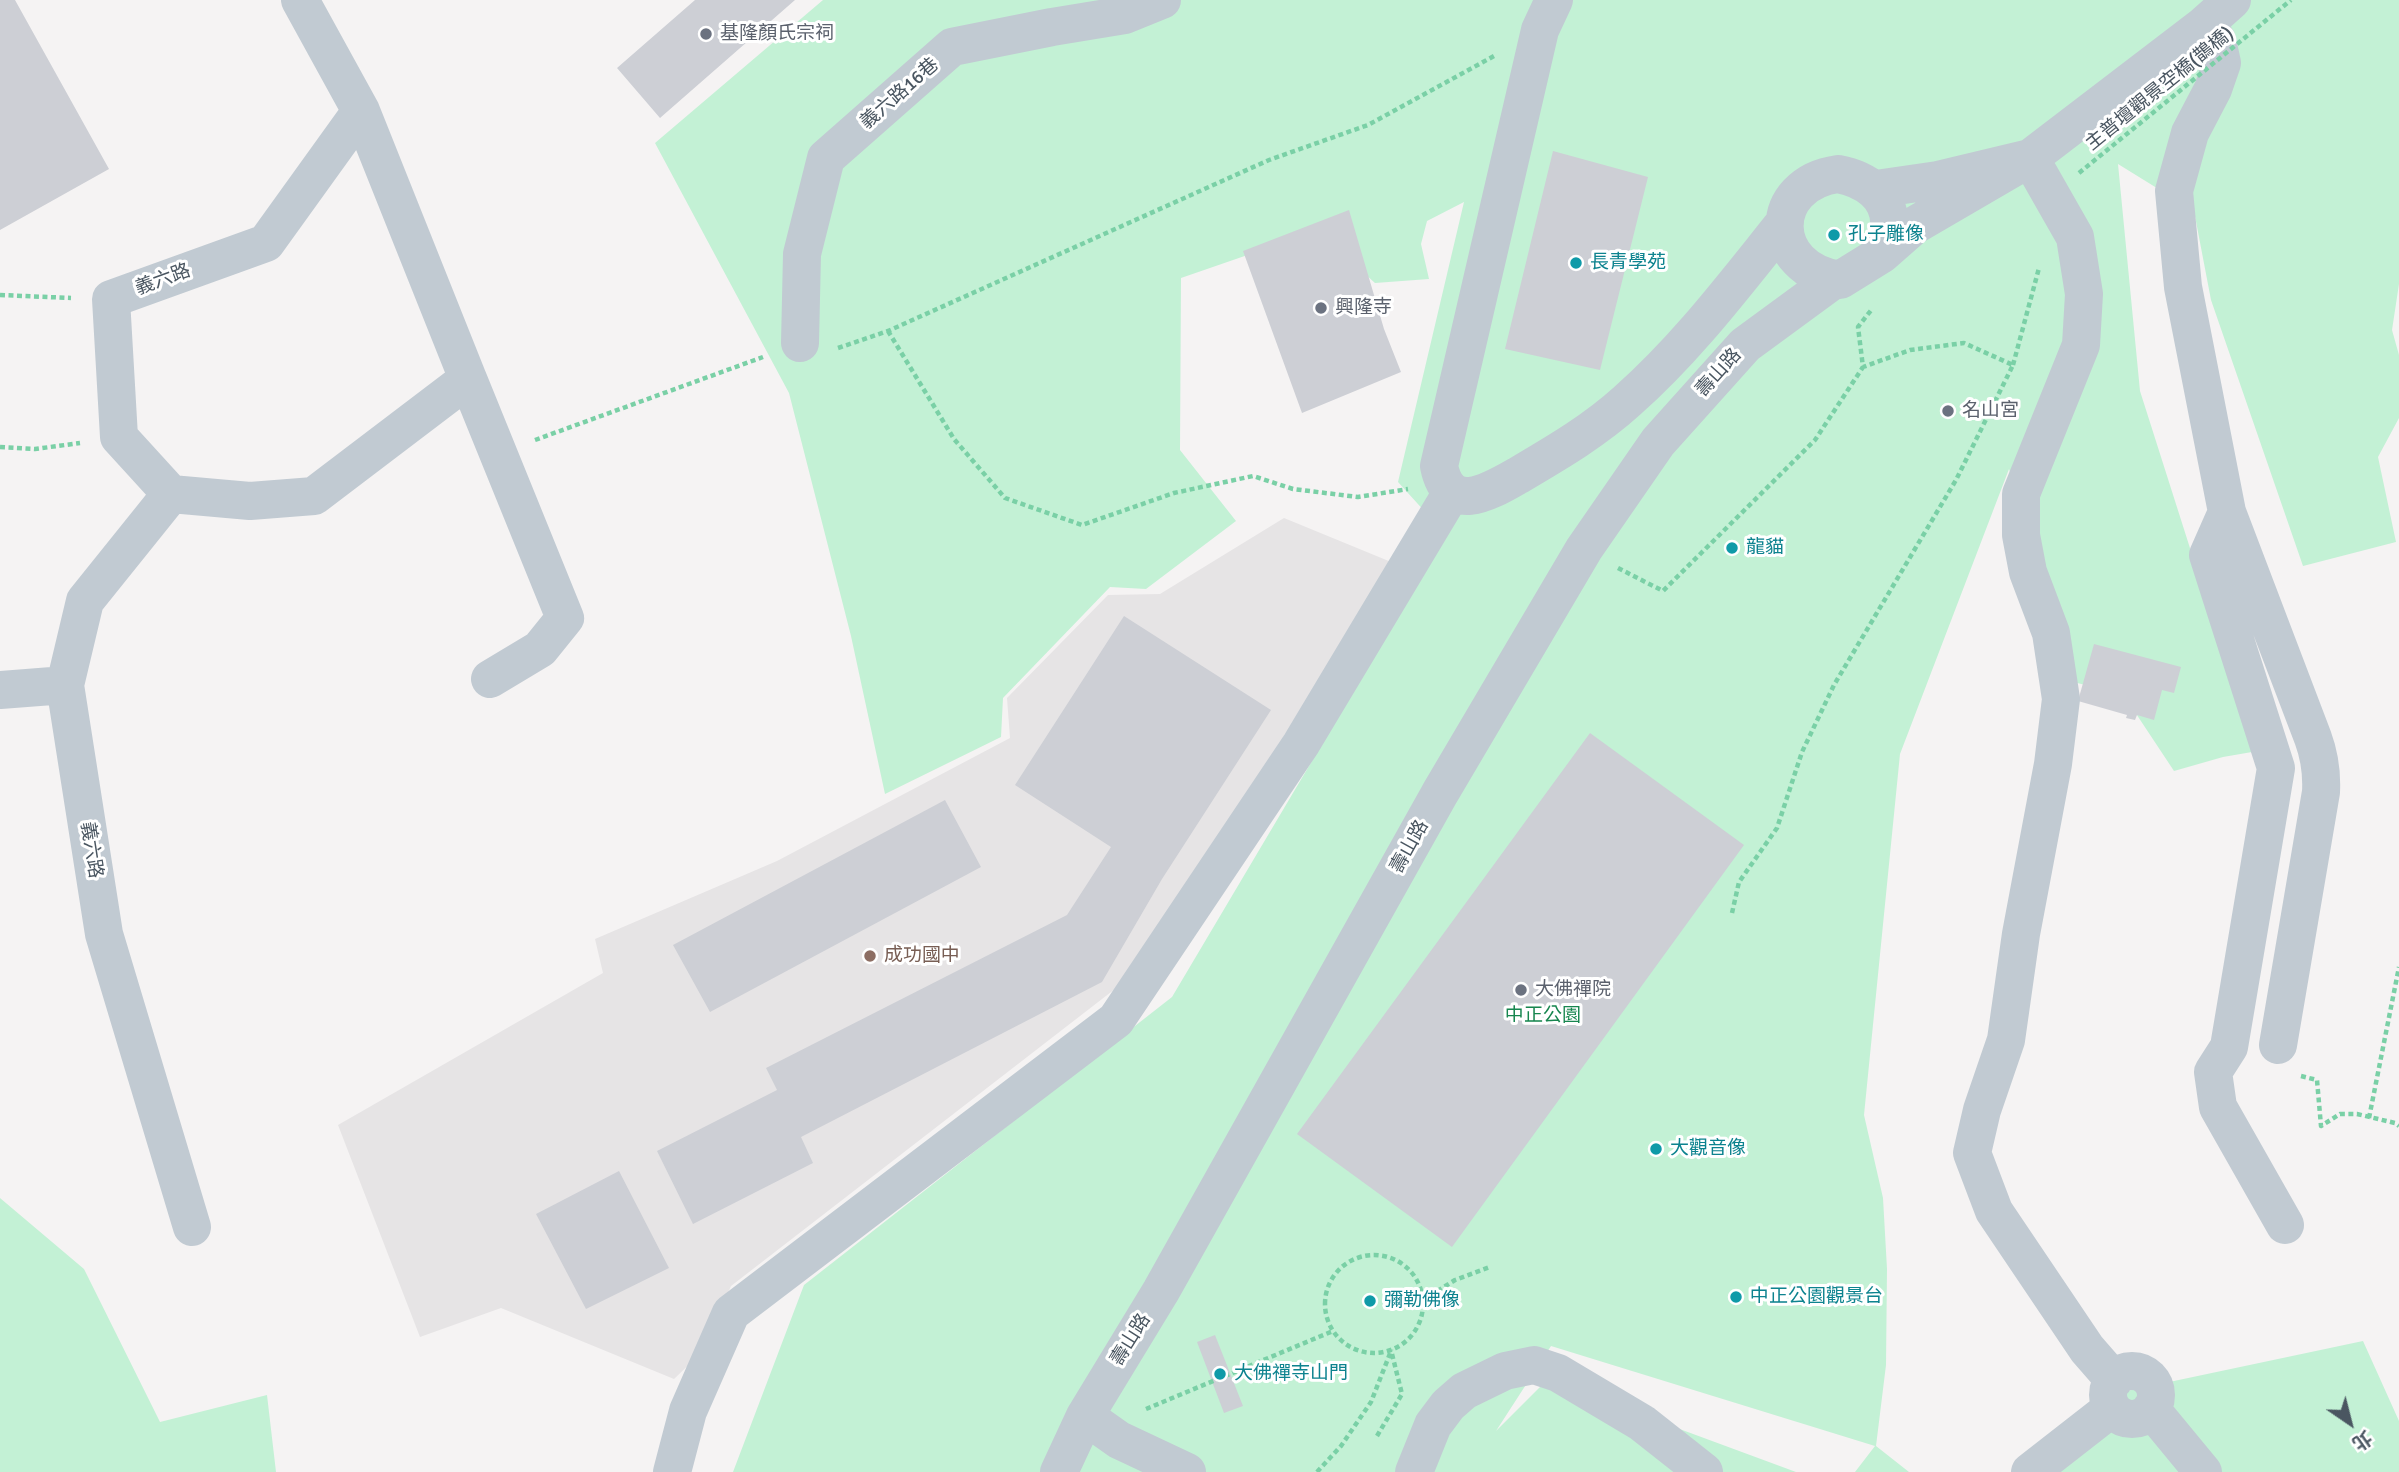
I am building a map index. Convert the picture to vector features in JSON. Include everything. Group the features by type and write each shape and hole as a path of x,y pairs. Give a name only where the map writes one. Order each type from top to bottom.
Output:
{"street":[{"path":"300,0 361,111 565,618 540,649 490,679"},
{"name":"義六路16巷","path":"800,343 803,254 826,158 952,47 1125,15 1161,0"},
{"path":"1882,254 1889,227 1887,211 1876,189 1854,177 1838,174 1822,176 1807,184 1794,196 1785,222 1790,249 1800,263 1815,274 1835,279 1845,278 1882,254 1915,225 2030,159 2218,12"},
{"path":"2218,12 2217,40 2222,63 2213,89 2190,134 2174,191 2183,287 2227,512 2320,757 2322,776 2278,1045"},
{"path":"1547,15 1439,466 1448,488 1461,496 1478,496 1494,489 1578,439 1626,402 1692,336 1785,222"},
{"name":"義六路","path":"119,437 111,299 267,243 361,111"},
{"path":"1876,189 1938,180 2030,159"},
{"path":"2030,159 2075,237 2084,295 2081,345 2021,494 2021,535 2028,572 2051,633 2062,699 2053,764 2021,934 2006,1040 1982,1111 1972,1153 1994,1211 2087,1349 2113,1394"},
{"name":"壽山路","path":"1059,1472 1085,1416 1161,1291 1440,793 1584,549 1658,442 1745,345 1835,279"},
{"path":"119,437 171,494 250,501 314,496 468,379"},
{"path":"672,1472 688,1411 731,1313 1116,1020 1301,744 1448,488"},
{"name":"義六路","path":"171,494 85,601 65,685 104,934 192,1227"},
{"path":"2227,512 2208,555 2276,768 2230,1046 2213,1072 2218,1107 2285,1225"},
{"path":"0,690 65,685"},
{"path":"1414,1472 1433,1425 1448,1405 1464,1391 1506,1371 1534,1365 1558,1373 1643,1423 1704,1472"},
{"path":"2030,1472 2113,1394 2128,1371 2143,1374 2150,1379 2156,1391 2151,1409 2203,1472"},
{"path":"1085,1416 1119,1440 1187,1472"}],"path":[{"name":"主普壇觀景空橋(鵲橋)","path":"2079,173 2291,0"},
{"path":"498,454 800,343 811,358 888,331 1269,160 1368,125 1547,15"},
{"path":"1732,913 1739,882 1777,828 1802,752 1834,685 1956,480 2013,365 2055,205"},
{"path":"0,295 111,299"},
{"path":"1863,367 1858,327 1875,305"},
{"path":"888,331 954,439 1005,498 1082,525 1174,493 1253,476 1293,489 1358,497 1448,488"},
{"path":"1616,568 1663,591 1815,440 1863,367 1910,350 1964,343 2013,365"},
{"path":"0,447 34,449 119,437"},
{"path":"2370,1118 2399,967"},
{"path":"2278,1045 2281,1064 2296,1075 2317,1080 2321,1126 2340,1114 2357,1114 2399,1126"},
{"path":"1384,1256 1398,1261 1410,1271 1419,1285 1423,1300 1422,1315 1416,1329 1406,1341 1391,1350 1375,1353 1359,1351 1344,1343 1333,1331 1325,1300 1329,1284 1339,1270 1353,1260 1384,1256"},
{"path":"1423,1300 1455,1280 1490,1267"},
{"path":"1119,1440 1135,1413 1333,1331"},
{"path":"1377,1436 1402,1394 1391,1350"},
{"path":"1317,1472 1341,1446 1371,1402 1391,1350"}],"shaded area":[{"name":"成功國中","path":"1284,518 1396,564 1124,982 731,1286 702,1352 674,1379 501,1308 420,1337 338,1125 603,973 595,939 777,861 1010,738 1007,698 1108,595 1160,594"}],"green space":[{"name":"中正公園","path":"823,0 2399,0 2399,284 2392,330 2399,355 2399,418 2378,457 2396,542 2303,566 2211,300 2194,211 2118,164 2140,391 2252,752 2174,771 2123,694 2073,682 2009,469 1900,754 1864,1115 1883,1198 1887,1269 1886,1365 1876,1446 1909,1472 1855,1472 1875,1446 1551,1346 1496,1431 1547,1380 1796,1472 733,1472 804,1285 1172,997 1446,535 1398,482 1464,202 1427,221 1421,244 1429,279 1375,283 1317,231 1181,278 1180,450 1236,521 1146,589 1110,587 1003,698 1001,737 885,794 851,636 789,393 655,143"},
{"path":"0,1198 84,1269 160,1422 267,1395 276,1472 0,1472"},
{"path":"2363,1341 2399,1421 2399,1472 2016,1472 2122,1392"}],"building":[{"path":"0,0 15,0 109,169 0,230"},
{"name":"基隆顏氏宗祠","path":"695,0 795,0 660,118 617,68"},
{"name":"長青學苑","path":"1553,151 1648,177 1600,370 1505,349"},
{"name":"興隆寺","path":"1349,210 1384,329 1401,372 1302,413 1243,251"},
{"path":"1124,616 1271,710 1162,879 1102,982 801,1137 813,1163 693,1224 657,1151 777,1090 766,1068 1067,915 1111,847 1015,785"},
{"path":"2094,644 2181,667 2174,693 2162,690 2154,720 2137,715 2135,720 2126,718 2127,715 2078,701"},
{"name":"大佛禪院","path":"1590,733 1744,845 1452,1247 1297,1134"},
{"path":"945,800 981,867 710,1012 673,945"},
{"path":"619,1171 669,1268 586,1309 536,1214"},
{"name":"大佛禪寺山門","path":"1215,1335 1243,1406 1224,1413 1197,1342"}],"place":[{"name":"基隆顏氏宗祠","path":"706,34"},
{"name":"孔子雕像","path":"1834,235"},
{"name":"長青學苑","path":"1576,263"},
{"name":"興隆寺","path":"1321,308"},
{"name":"名山宮","path":"1948,411"},
{"name":"龍貓","path":"1732,548"},
{"name":"成功國中","path":"870,956"},
{"name":"大佛禪院","path":"1521,990"},
{"name":"大觀音像","path":"1656,1149"},
{"name":"中正公園觀景台","path":"1736,1297"},
{"name":"彌勒佛像","path":"1370,1301"},
{"name":"大佛禪寺山門","path":"1220,1374"}]}
